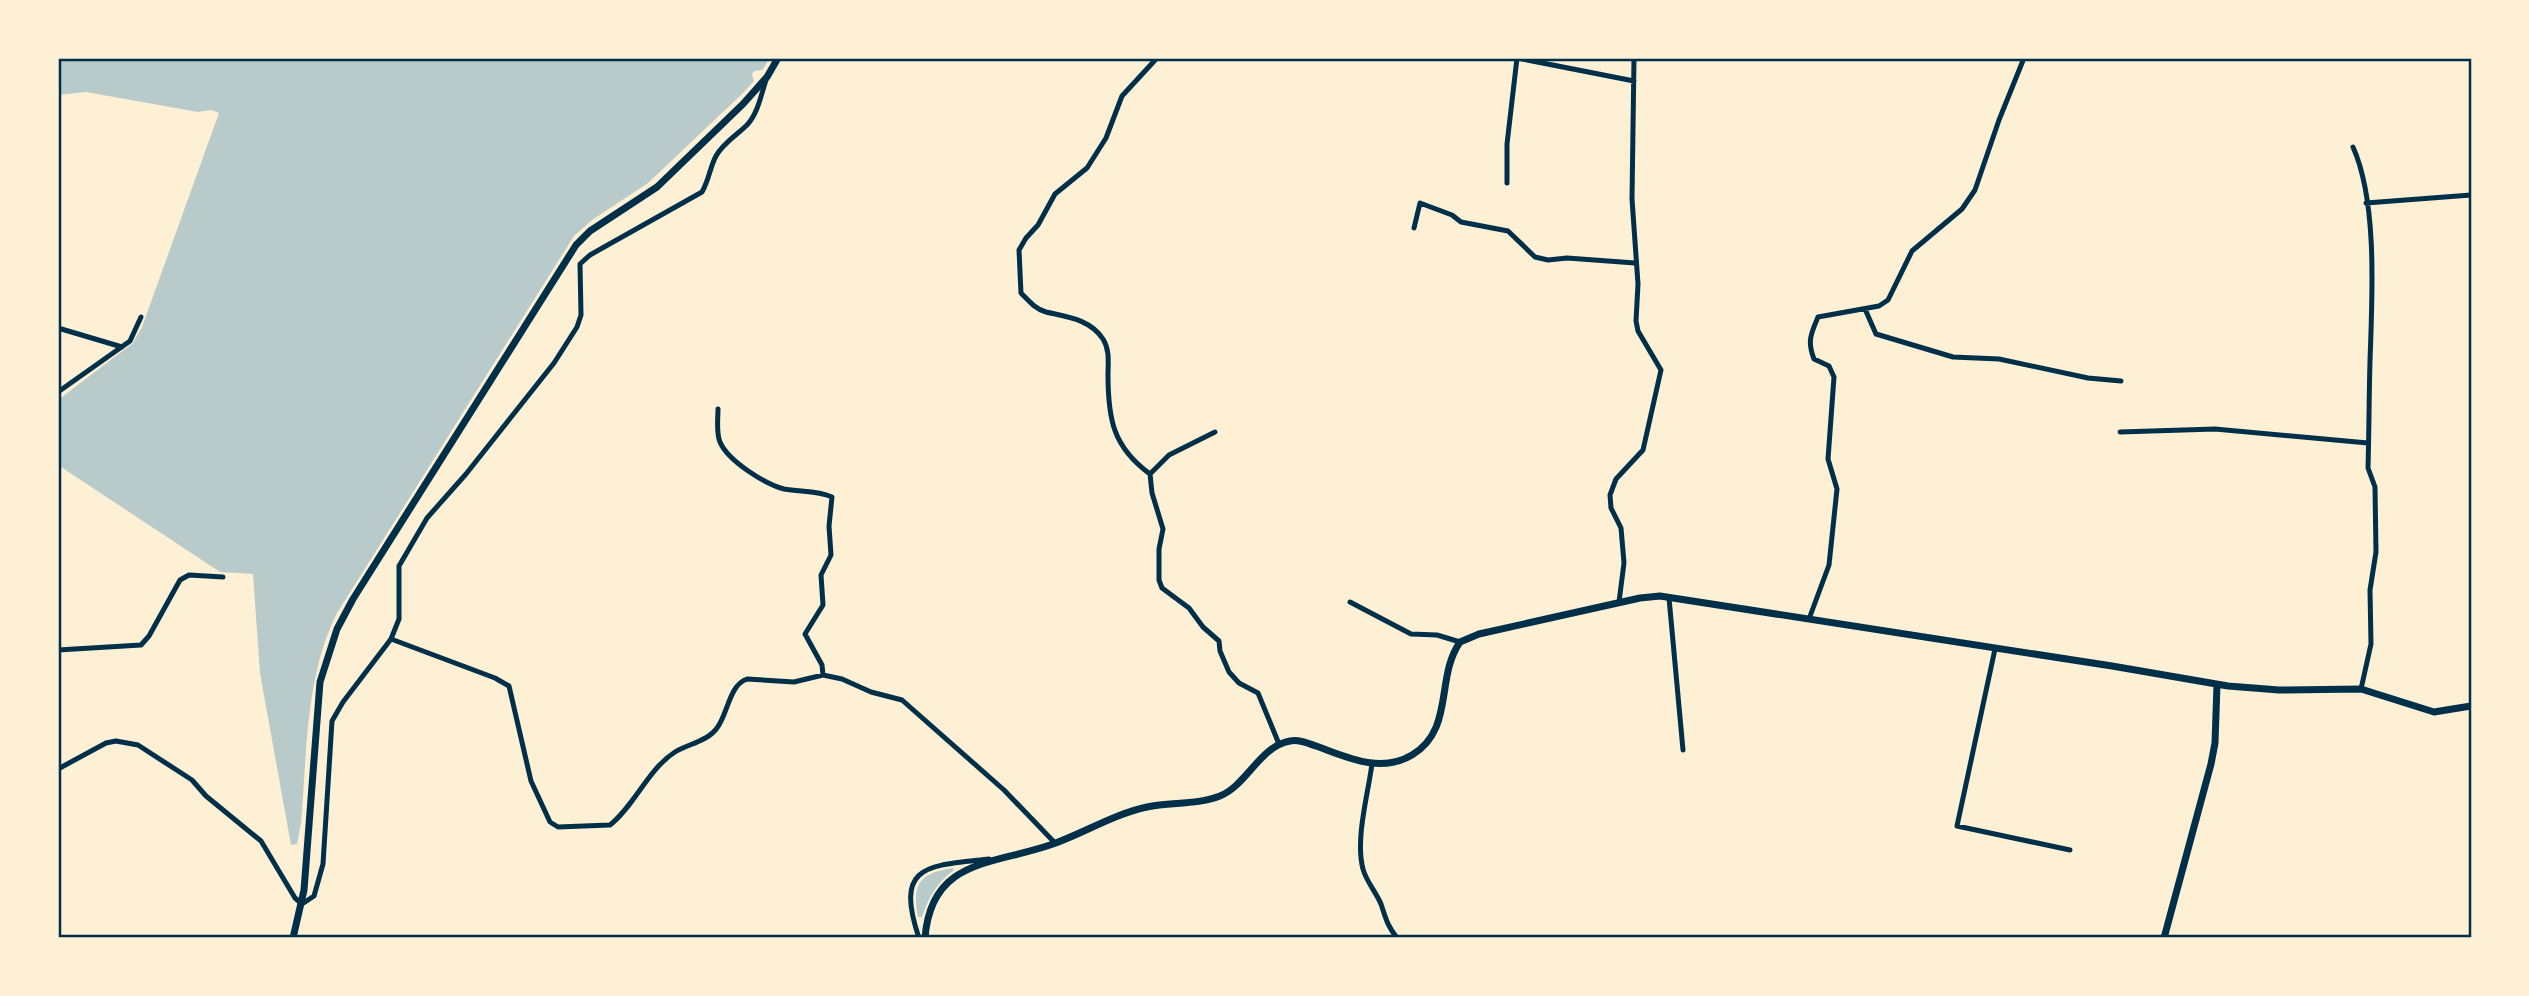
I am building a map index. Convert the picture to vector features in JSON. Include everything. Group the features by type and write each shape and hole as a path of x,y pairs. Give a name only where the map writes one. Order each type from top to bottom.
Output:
{"street":[{"path":"293,938 302,904 320,682 337,629 353,599 576,245 590,231 657,187 743,104 767,77 778,58"},
{"path":"1157,58 1122,96 1099,152 1087,168 1055,194 1038,225 1026,237 1019,250 1021,293 1045,312 1061,313 1079,320 1096,330 1104,341 1108,352 1108,397 1112,426 1124,451 1150,474 1152,493 1163,529 1158,580 1162,588 1189,608 1203,627 1219,641 1224,663 1239,683 1258,693 1279,744"},
{"path":"1507,183 1507,144 1516,58 1634,82"},
{"path":"1619,602 1623,551 1621,528 1611,508 1610,495 1616,479 1643,450 1661,370 1638,331 1632,199 1634,58"},
{"path":"1809,619 1829,565 1837,489 1828,459 1834,377 1829,366 1814,359 1809,346 1818,317 1879,306 1888,300 1912,251 1962,209 1975,190 1998,120 2024,58"},
{"path":"302,904 314,896 323,864 332,721 343,702 391,639 399,619 399,566 427,518 466,474 554,363 578,327 581,315 580,264 590,255 702,192 709,181 715,158 723,146 749,123 757,109 767,77"},
{"path":"2353,147 2358,159 2371,239 2368,468 2375,487 2377,513 2376,552 2370,590 2371,644 2361,689"},
{"path":"2366,203 2471,195"},
{"path":"1414,228 1420,203 1452,215 1461,222 1508,231 1535,257 1548,260 1567,258 1636,263"},
{"path":"1865,309 1876,334 1952,357 1999,359 2088,378 2120,381"},
{"path":"58,393 130,341 141,317"},
{"path":"58,328 122,347"},
{"path":"718,409 720,442 751,475 768,484 787,489 821,492 832,497 831,555 821,575 823,605 806,634 822,664 824,675"},
{"path":"2120,432 2215,429 2368,443"},
{"path":"1150,474 1169,455 1215,432"},
{"path":"58,650 141,645 149,636 180,580 189,575 223,577"},
{"path":"1350,602 1411,634 1437,635 1460,642 1479,634 1651,596 2217,684 2279,690 2361,689 2434,712 2471,706"},
{"path":"1669,598 1683,750"},
{"path":"391,639 495,678 509,686 531,781 550,822 558,827 610,825 663,762 675,752 715,731 724,718 735,687 741,681 747,679 794,682 824,675 902,700 1004,790 1055,843"},
{"path":"919,938 909,902 910,890 920,874 948,864 1019,854 1055,843 1142,808 1205,801 1219,796 1231,791 1279,744 1298,740 1372,764 1409,756 1420,749 1434,732 1442,710 1447,670 1460,642"},
{"path":"1994,649 1957,826 2070,850"},
{"path":"2164,938 2211,764 2215,743 2217,684"},
{"path":"58,769 106,743 116,741 138,745 173,765 261,841 295,898 302,904"},
{"path":"1372,764 1361,862 1381,904 1385,923 1397,938"},
{"path":"925,938 930,908 942,888 952,877 968,868 994,859"}],"shaded area":[{"path":"58,58 770,58 762,70 754,71 754,81 742,94 648,183 592,220 574,236 337,613 319,663 313,689 297,844 291,845 260,673 253,574 220,572 58,465 58,400 133,343 142,327 219,113 211,110 198,112 86,92 58,95"},
{"path":"953,868 934,891 922,917 918,917 916,896 920,882 932,873"}]}
